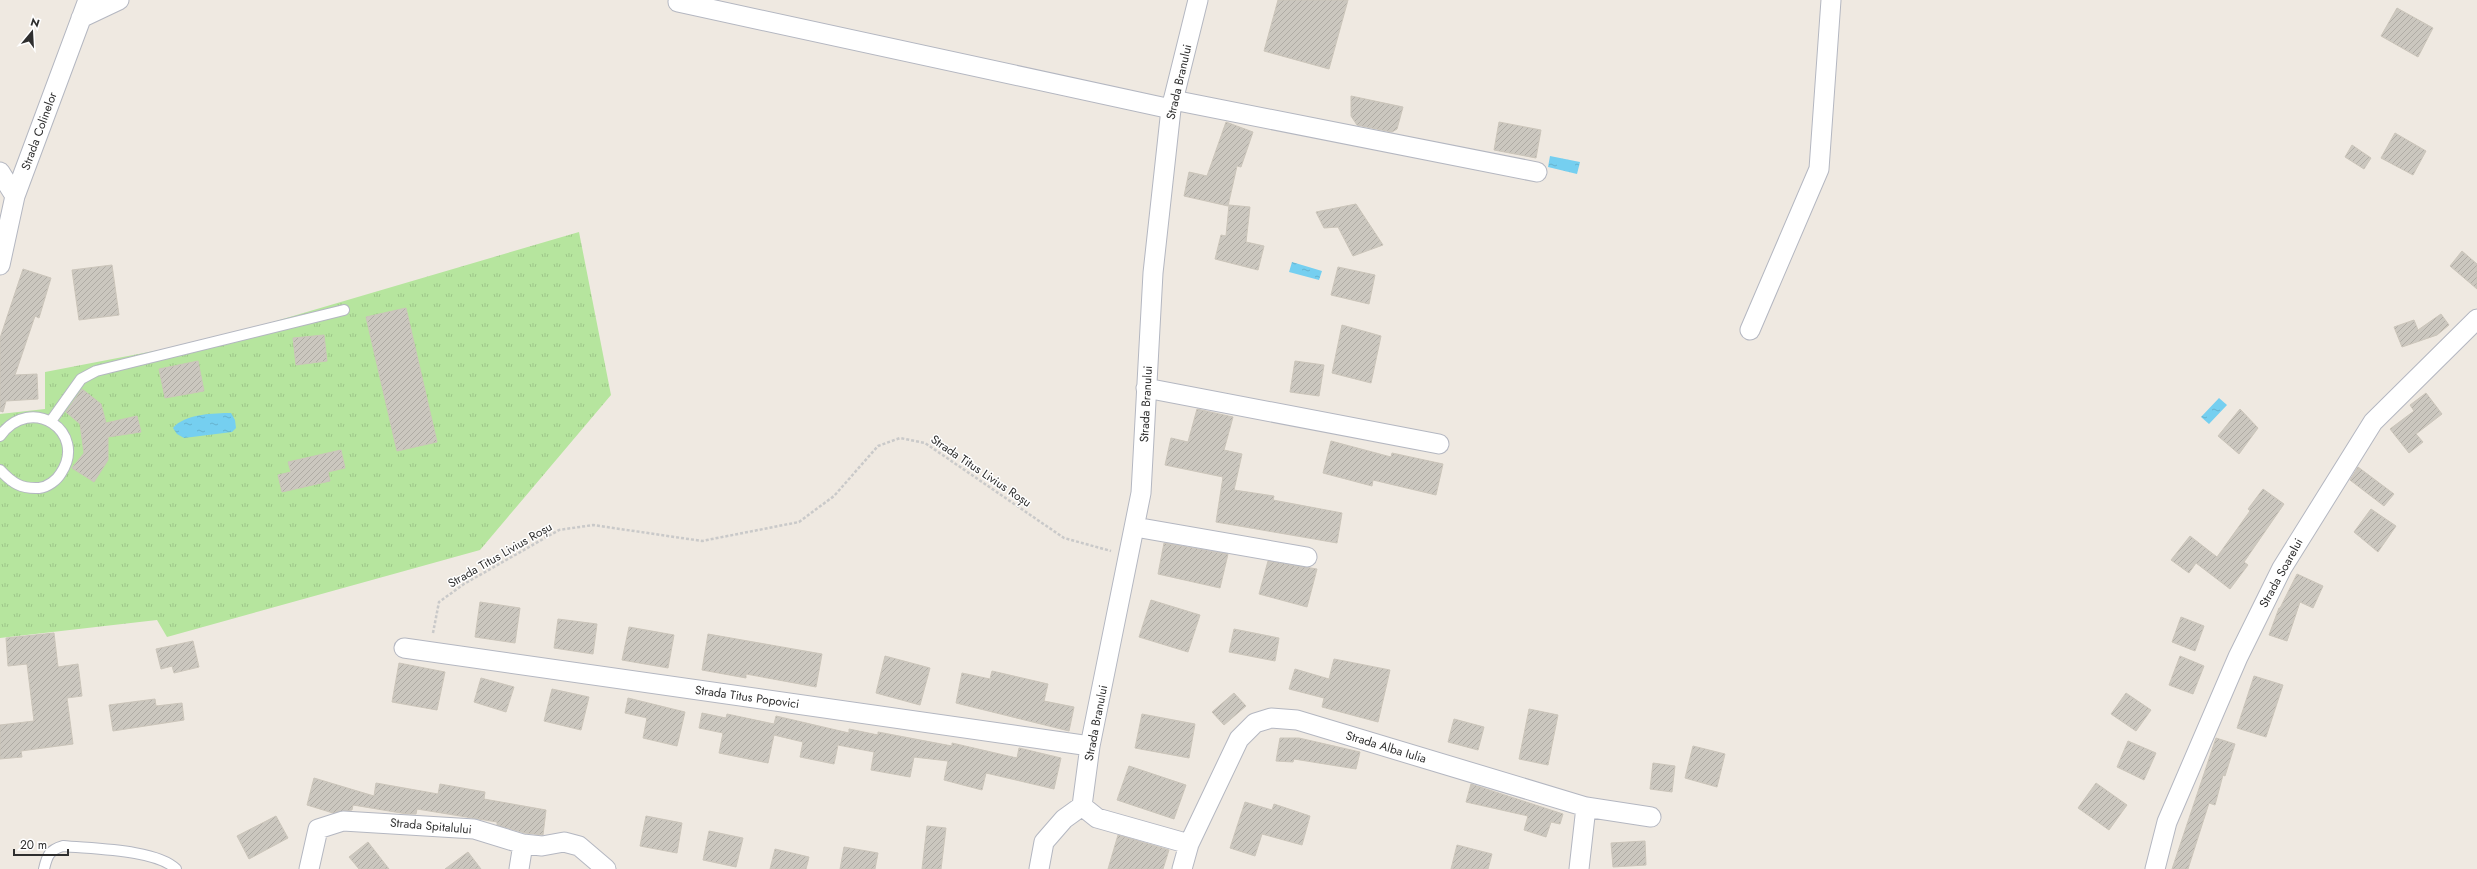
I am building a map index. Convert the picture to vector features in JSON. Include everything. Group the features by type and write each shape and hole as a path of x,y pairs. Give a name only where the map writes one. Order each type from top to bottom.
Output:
{"street":[{"name":"Strada Colinelor","path":"0,265 15,196 88,0"},
{"path":"81,18 119,0"},
{"name":"Strada Branului","path":"1082,806 1090,746 1130,556 1141,494 1156,237 1172,104 1198,0"},
{"path":"1750,330 1819,170 1831,0"},
{"path":"678,2 1172,104 1537,172"},
{"path":"0,172 15,196"},
{"name":"Strada Soarelui","path":"2155,869 2167,822 2238,657 2282,568 2373,422 2477,319"},
{"path":"1146,388 1439,444"},
{"path":"1135,527 1307,557"},
{"name":"Strada Titus Popovici","path":"404,648 1090,746"},
{"name":"Strada Alba Iulia","path":"1189,844 1239,739 1255,724 1271,718 1297,720 1586,807 1651,817"},
{"path":"1039,869 1044,842 1064,819 1082,806 1097,818 1189,844 1184,869"},
{"path":"1579,869 1586,807"},
{"name":"Strada Spitalului","path":"310,869 318,829 343,820 474,829 523,844 542,846 564,842 579,846 606,869"},
{"path":"519,869 523,844"}],"lane":[{"path":"51,421 81,379 96,371 344,310"},
{"path":"0,436 8,425 21,418 36,416 51,421 63,433 69,449 67,465 57,479 43,488 26,489 11,482 0,470"},
{"path":"44,869 48,854 53,849 62,846 152,856 170,863 176,869"}],"path":[{"name":"Strada Titus Livius Roșu","path":"429,652 439,602 464,584 559,530 593,525 702,541 799,522 834,496 878,446 900,438 925,443 1064,538 1130,556"}],"green space":[{"path":"579,232 611,395 480,550 167,637 157,620 0,638 0,414 45,409 45,372 211,340"}],"water":[{"path":"1550,156 1580,162 1577,174 1548,167"},
{"path":"1292,262 1322,271 1319,280 1289,272"},
{"path":"2219,398 2227,405 2209,424 2201,417"},
{"path":"231,413 235,420 236,428 232,432 184,438 177,434 173,428 178,423 192,417 209,414"}],"building":[{"path":"1278,0 1348,0 1329,69 1264,51"},
{"path":"2397,8 2433,28 2418,57 2381,36"},
{"path":"1351,96 1403,107 1397,129 1392,132 1357,125 1351,116"},
{"path":"1226,122 1253,132 1241,167 1237,166 1228,206 1184,196 1189,172 1207,176"},
{"path":"1499,122 1541,130 1536,158 1494,150"},
{"path":"2395,133 2426,151 2413,175 2381,158"},
{"path":"2352,145 2371,158 2364,169 2345,157"},
{"path":"1356,204 1383,245 1353,256 1338,227 1324,228 1316,212"},
{"path":"1229,205 1250,207 1246,242 1264,246 1258,270 1215,259 1221,235 1226,236"},
{"path":"2462,251 2477,264 2477,289 2450,266"},
{"path":"112,265 119,315 79,320 72,270"},
{"path":"1338,267 1375,275 1369,304 1331,295"},
{"path":"23,269 51,278 39,318 35,316 15,375 37,374 38,399 6,401 3,412 0,411 0,338"},
{"path":"406,308 437,442 397,451 366,317"},
{"path":"2441,314 2449,325 2437,335 2402,347 2394,327 2414,320 2418,330"},
{"path":"1342,325 1381,336 1371,383 1332,373"},
{"path":"324,335 327,361 296,365 293,338"},
{"path":"198,361 204,391 165,398 159,369"},
{"path":"1295,361 1324,365 1319,396 1290,392"},
{"path":"82,389 101,404 106,423 137,416 141,432 108,437 108,460 94,482 72,468 84,453 80,424 66,412"},
{"path":"2426,393 2442,414 2416,434 2423,442 2409,453 2390,429 2414,411 2410,405"},
{"path":"1197,409 1233,417 1224,450 1242,454 1234,490 1274,496 1273,500 1342,513 1337,543 1216,522 1223,477 1165,465 1171,438 1188,442"},
{"path":"2240,409 2258,428 2239,454 2218,436"},
{"path":"1331,441 1391,457 1392,453 1443,464 1436,495 1373,480 1372,486 1323,473"},
{"path":"341,450 345,468 328,472 330,481 282,492 278,475 291,472 288,462"},
{"path":"2358,467 2394,494 2384,506 2350,480"},
{"path":"2263,489 2284,504 2244,562 2248,565 2230,589 2196,563 2189,573 2171,560 2190,536 2217,557 2250,511 2248,509"},
{"path":"2371,509 2396,526 2378,552 2354,532"},
{"path":"1164,543 1228,554 1220,588 1158,574"},
{"path":"1268,561 1317,569 1307,607 1259,594"},
{"path":"2297,574 2323,586 2313,608 2300,602 2287,641 2269,635 2279,608"},
{"path":"1151,600 1200,615 1188,652 1139,637"},
{"path":"480,602 520,608 515,643 475,637"},
{"path":"2181,617 2204,626 2195,651 2172,642"},
{"path":"558,619 597,624 593,654 554,648"},
{"path":"629,627 674,635 668,668 622,660"},
{"path":"1234,629 1279,638 1275,661 1229,652"},
{"path":"54,633 58,667 78,664 82,696 67,698 73,744 21,751 22,757 0,759 0,725 34,721 27,664 8,666 6,638"},
{"path":"708,634 822,654 816,687 746,674 746,678 702,670"},
{"path":"193,641 199,667 174,673 172,666 161,669 156,649"},
{"path":"885,656 930,668 920,705 876,693"},
{"path":"2180,656 2204,666 2193,694 2169,685"},
{"path":"1334,659 1390,670 1378,722 1322,707 1324,698 1289,689 1295,669 1329,679"},
{"path":"399,663 445,672 437,710 392,702"},
{"path":"992,671 1048,684 1044,701 1074,707 1069,731 956,703 962,673 990,679"},
{"path":"2254,676 2283,685 2266,737 2237,728"},
{"path":"481,678 514,687 506,712 474,702"},
{"path":"552,689 589,697 581,730 544,721"},
{"path":"1234,693 1246,706 1224,725 1212,712"},
{"path":"2126,693 2151,710 2136,731 2111,714"},
{"path":"628,698 685,712 677,746 643,738 647,718 625,713"},
{"path":"155,699 156,706 182,703 184,720 113,731 109,705"},
{"path":"1529,709 1558,715 1548,765 1519,759"},
{"path":"702,713 726,718 727,714 774,724 776,716 849,733 849,729 878,735 878,732 952,746 952,743 1017,758 1019,748 1061,758 1054,789 986,773 982,790 944,780 948,761 914,757 910,777 871,770 874,752 838,745 834,764 800,757 803,742 774,735 768,763 719,753 723,733 699,728"},
{"path":"1142,714 1195,724 1189,758 1135,748"},
{"path":"1454,719 1484,727 1478,750 1448,742"},
{"path":"1280,738 1299,738 1360,752 1356,769 1294,759 1293,762 1276,761"},
{"path":"2216,738 2235,744 2225,776 2223,775 2215,805 2209,803 2188,869 2172,869"},
{"path":"2128,741 2156,753 2144,780 2117,767"},
{"path":"1693,746 1725,754 1717,787 1685,778"},
{"path":"1653,763 1675,766 1672,792 1650,789"},
{"path":"1129,766 1186,785 1174,819 1117,800"},
{"path":"314,778 374,796 376,783 438,794 440,784 485,792 484,799 546,810 543,835 525,833 497,825 497,822 417,809 416,814 407,814 353,805 352,810 333,813 307,805"},
{"path":"2096,783 2127,805 2109,830 2078,808"},
{"path":"1471,784 1563,814 1560,824 1551,822 1546,837 1524,830 1528,816 1466,802"},
{"path":"1245,802 1272,810 1274,804 1310,816 1302,845 1262,834 1255,856 1230,848"},
{"path":"276,816 288,838 249,859 237,836"},
{"path":"646,816 682,823 677,853 640,846"},
{"path":"927,826 946,828 941,869 922,869"},
{"path":"709,831 743,838 736,867 703,860"},
{"path":"1118,835 1169,850 1163,869 1108,869"},
{"path":"1645,841 1646,865 1613,867 1611,843"},
{"path":"368,842 389,869 359,869 349,857"},
{"path":"1457,845 1492,854 1488,869 1451,869"},
{"path":"844,847 878,853 875,869 840,869"},
{"path":"775,849 809,857 806,869 770,869"},
{"path":"468,852 481,869 445,869"}]}
